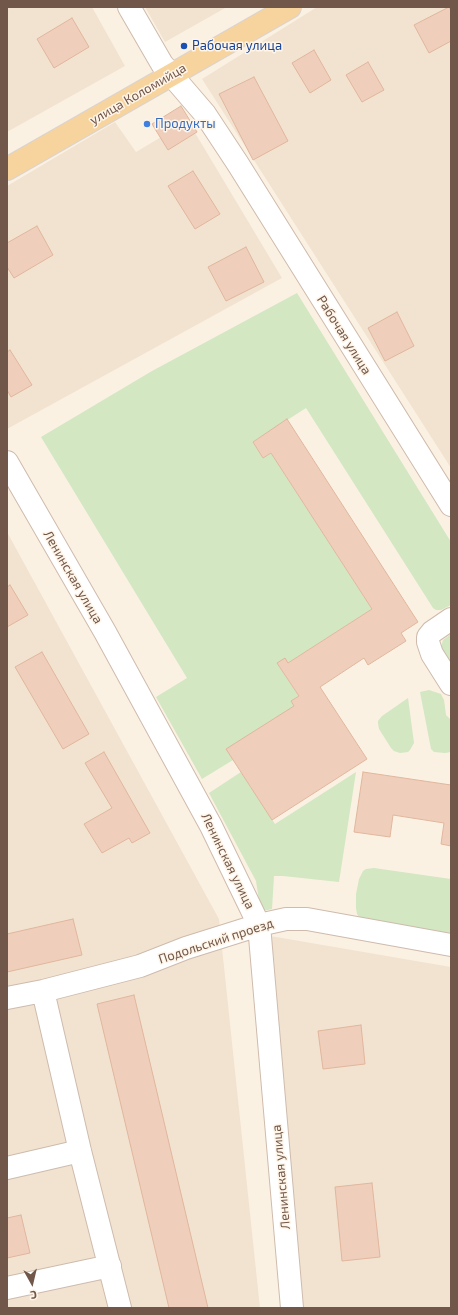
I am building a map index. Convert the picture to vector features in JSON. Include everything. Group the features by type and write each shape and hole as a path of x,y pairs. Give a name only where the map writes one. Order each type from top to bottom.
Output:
{"main road":[{"name":"улица Коломийца","path":"7,169 290,7"}],"street":[{"name":"Рабочая улица","path":"129,7 156,55 205,114 238,164 451,505"},
{"name":"Ленинская улица","path":"7,462 108,639 211,826 259,925 292,1308"},
{"path":"451,619 432,632 428,637 428,642 432,654 451,684"},
{"name":"Подольский проезд","path":"7,998 43,991 140,966 186,948 259,925 286,919 307,919 451,945"},
{"path":"43,991 80,1151 120,1308"},
{"path":"7,1168 80,1151"},
{"path":"7,1288 110,1266"}],"shaded area":[{"path":"7,7 92,7 125,66 7,132"},
{"path":"145,7 227,7 165,42"},
{"path":"317,7 451,7 451,468 202,79"},
{"path":"188,121 282,278 7,429 7,186 115,122 136,152"},
{"path":"7,532 219,919 260,1308 7,1308"},
{"path":"253,933 451,967 451,1308 297,1308"}],"green space":[{"path":"297,293 451,542 451,605 441,610 436,610 433,608 306,408 253,442 263,458 271,453 372,609 288,663 277,663 299,696 291,701 294,706 233,760 202,779 156,697 187,678 41,437 152,371"},
{"path":"451,634 451,665 441,647 443,640"},
{"path":"429,690 441,694 444,700 446,715 451,720 451,752 434,752 431,749 420,692"},
{"path":"408,698 414,743 408,752 400,753 391,748 379,729 378,721 382,716"},
{"path":"241,772 275,824 356,772 339,882 274,876 272,909 263,911 260,906 256,881 209,793"},
{"path":"374,868 451,879 451,937 360,919 356,908 356,894 359,879 363,871"}],"building":[{"path":"449,7 451,11 451,41 429,53 414,25"},
{"path":"72,18 89,47 54,68 37,39"},
{"path":"314,50 331,80 310,93 292,63"},
{"path":"368,62 384,90 362,102 346,75"},
{"path":"254,77 288,141 253,160 219,94"},
{"path":"181,106 197,132 168,150 152,124"},
{"path":"193,171 220,214 195,229 168,186"},
{"path":"37,226 53,255 14,278 7,267 7,243"},
{"path":"246,247 264,282 226,301 208,267"},
{"path":"397,312 414,346 385,361 368,328"},
{"path":"10,350 32,385 11,397 7,390 7,352"},
{"path":"287,419 418,622 401,633 406,641 368,665 364,658 320,687 367,759 272,820 226,749 294,706 291,701 299,696 277,663 285,658 288,663 372,609 271,453 263,458 253,442"},
{"path":"10,585 28,615 7,627 7,587"},
{"path":"42,652 89,734 63,749 15,667"},
{"path":"104,752 150,833 132,843 129,838 102,853 84,824 112,808 85,763"},
{"path":"363,772 451,785 451,846 441,844 444,823 393,815 390,837 354,832"},
{"path":"73,919 82,955 7,972 7,934"},
{"path":"134,995 208,1308 169,1308 97,1004"},
{"path":"361,1025 365,1064 323,1069 318,1031"},
{"path":"372,1183 380,1257 342,1261 335,1187"},
{"path":"21,1215 30,1253 7,1258 7,1218"}],"place":[{"name":"Рабочая улица","path":"184,46"},
{"name":"Продукты","path":"147,124"}]}
